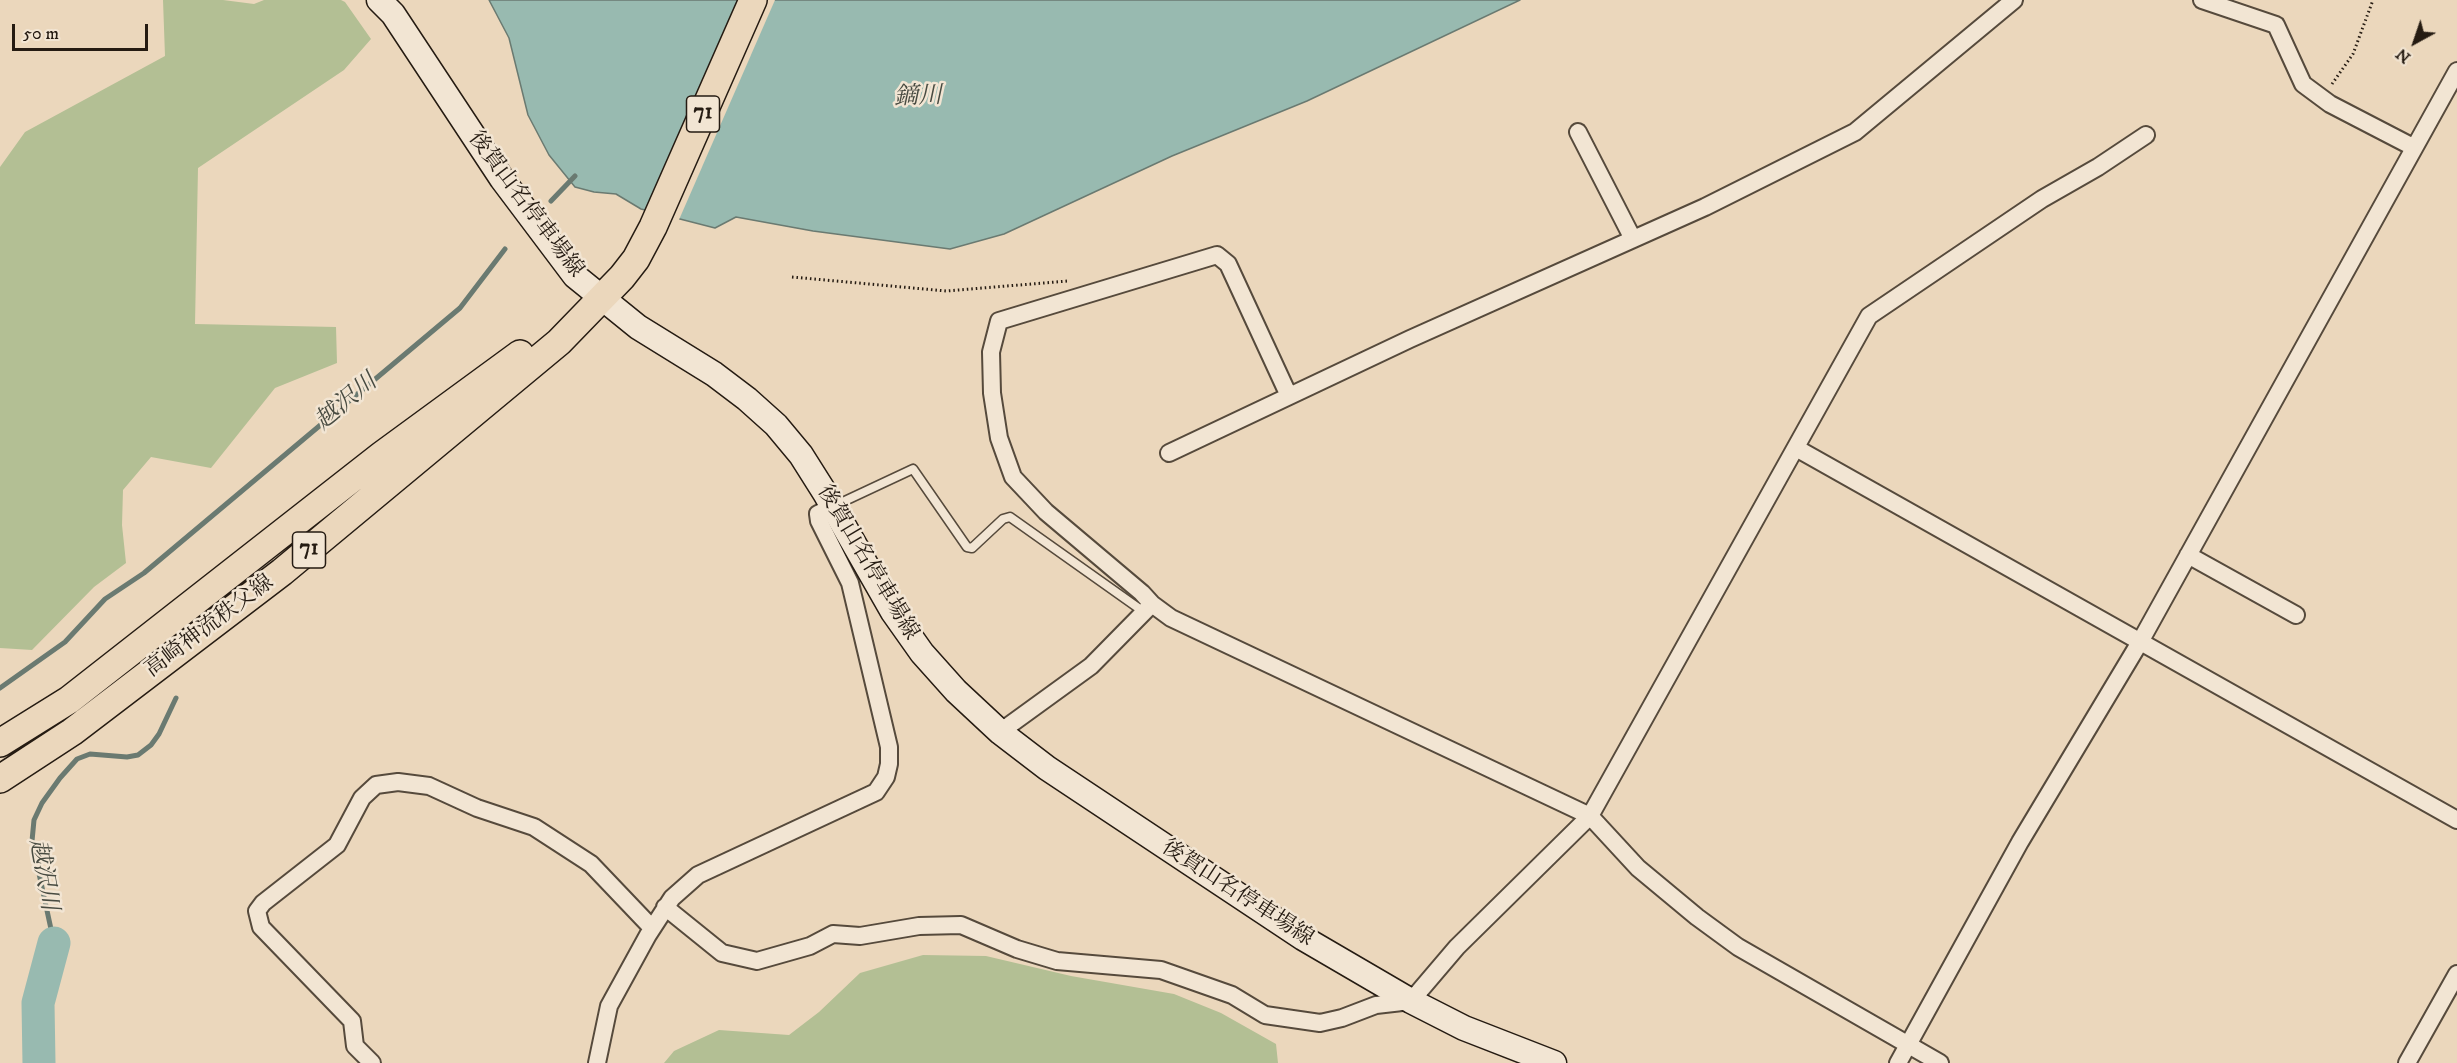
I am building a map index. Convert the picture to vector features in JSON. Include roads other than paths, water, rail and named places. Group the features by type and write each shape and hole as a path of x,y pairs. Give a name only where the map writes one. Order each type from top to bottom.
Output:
{"main road":[{"name":"後賀山名停車場線","path":"379,0 393,14 540,233 575,276 646,333 714,374 763,413 801,455 834,506 893,612 922,653 956,691 999,732 1047,768 1304,938 1411,1001 1464,1028 1554,1063"},
{"name":"高崎神流秩父線","path":"0,779 72,732 282,572 559,342 622,277 636,259 653,227 753,0"},
{"name":"高崎神流秩父線","path":"0,743 69,700 382,455 600,298"}],"street":[{"path":"1169,453 1410,339 1716,202 1855,132 2014,0"},
{"path":"2202,0 2276,25 2303,84 2322,98 2413,147"},
{"path":"1898,1063 2020,842 2140,642 2457,71"},
{"path":"1578,132 1633,239"},
{"path":"665,907 722,953 757,961 810,946 833,934 860,936 920,926 961,925 1017,949 1057,961 1161,970 1232,995 1266,1015 1320,1023 1342,1018 1376,1005 1411,1001 1457,947 1590,816 1869,316 2042,199 2098,167 2146,135"},
{"path":"1288,396 1228,264 1216,255 999,321 990,352 992,393 999,438 1013,477 1046,512 1142,593 1148,608 1590,816 1638,868 1697,917 1738,947 1940,1063"},
{"path":"1796,448 2457,820"},
{"path":"597,1063 609,1006 665,907 698,875 876,792 886,777 889,747 850,583 819,521 818,514 834,506"},
{"path":"2188,555 2296,615"},
{"path":"999,732 1091,666 1148,608"},
{"path":"372,1063 355,1046 351,1021 261,927 257,911 263,903 337,845 362,798 376,785 398,782 429,786 477,808 534,826 591,864 652,928"},
{"path":"2406,1063 2457,974"}],"lane":[{"path":"834,506 913,469 967,546 972,548 1003,519 1010,517 1148,608"}],"water":[{"name":"鏑川","path":"489,0 1520,0 1307,101 1172,156 1004,234 950,249 813,231 736,217 715,228 641,209 616,194 575,187 549,155 528,115 509,38"}],"waterway":[{"name":"越沢川","path":"551,201 575,176"},
{"name":"越沢川","path":"0,688 65,642 105,599 144,573 460,308 505,249"},
{"name":"越沢川","path":"54,943 32,841 34,820 42,803 77,759 90,754 127,757 138,755 151,745 159,734 176,698"},
{"name":"越沢川","path":"39,1063 38,1003 54,943"}]}
